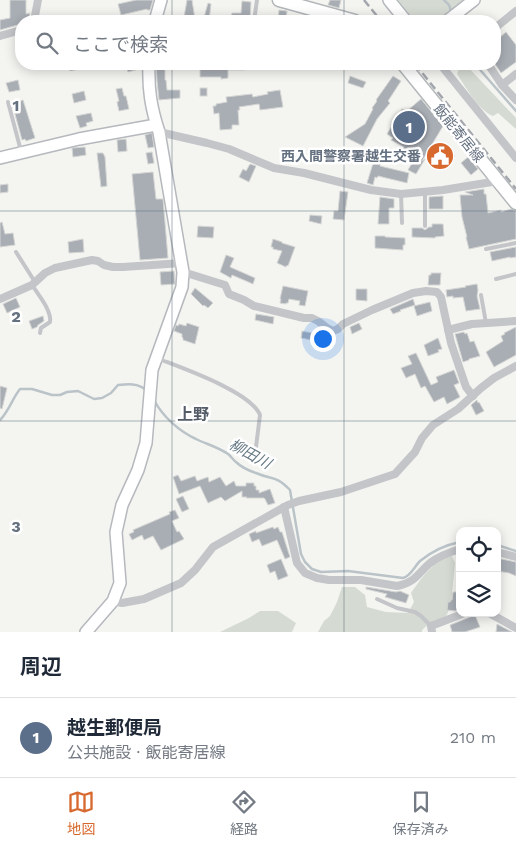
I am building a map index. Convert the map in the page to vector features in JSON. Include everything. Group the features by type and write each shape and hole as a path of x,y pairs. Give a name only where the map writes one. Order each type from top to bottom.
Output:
{"main road":[{"path":"279,0 333,15"},
{"name":"飯能寄居線","path":"408,70 516,203"}],"street":[{"path":"35,15 38,0"},
{"path":"157,15 161,0"},
{"path":"389,0 401,15"},
{"path":"455,15 474,0"},
{"path":"501,23 516,11"},
{"path":"0,36 15,32"},
{"path":"86,632 113,602 120,583 116,532 122,505 138,470 146,443 152,370 182,287 183,267 158,129 152,110 148,84 149,70"},
{"path":"445,70 516,158"},
{"path":"492,70 502,85 516,100"},
{"path":"502,85 516,74"},
{"path":"0,158 79,139 158,129 229,149 274,168 304,173 371,190 401,194 498,182"},
{"path":"0,299 34,284 45,273 56,268 92,260 113,267 183,267 225,285 229,294 254,306 304,318 312,318 333,331 343,324 413,293 437,292 441,297 451,343 466,387 473,396"},
{"path":"448,330 472,324 516,322"},
{"path":"113,602 122,603 144,599 181,583 195,570 214,547 284,507 299,501 341,492 395,474 415,452 426,432 433,425 458,409 494,378 516,366"},
{"path":"284,507 297,563 305,573 317,578 361,580 398,586 404,585 413,580 438,558 456,551"},
{"path":"501,553 516,557"},
{"path":"431,629 456,617"},
{"path":"496,617 516,628"}],"lane":[{"path":"255,15 257,0"},
{"path":"8,102 22,153"},
{"path":"425,192 425,226"},
{"path":"401,194 402,223"},
{"path":"486,249 516,244"},
{"path":"16,252 49,312 50,322 41,328 40,333"},
{"path":"496,279 516,274"},
{"path":"481,295 486,323"},
{"path":"156,358 227,387 250,402 260,415 256,455"},
{"path":"377,599 397,608 415,612 421,616 431,629"}],"shaded area":[{"path":"398,0 463,0 444,15 410,15"},
{"path":"458,70 471,70 516,118 516,129 498,113 493,116 483,109 457,74"},
{"path":"452,556 455,563 451,605 445,619 430,623 422,632 318,632 324,621 330,616 342,587 355,587 365,595 367,607 386,612 408,613 414,602 411,593 428,570 439,561"},
{"path":"260,611 278,611 296,623 292,632 220,632 249,618"}],"building":[{"path":"10,0 26,0 26,14 30,13 29,15 15,15 15,26 0,30 0,20 10,18"},
{"path":"136,0 153,0 150,10 121,15 118,4"},
{"path":"187,0 192,0 194,15 184,15"},
{"path":"330,0 341,0 339,8 328,5"},
{"path":"242,1 251,2 250,15 232,15 232,13 241,13"},
{"path":"208,3 211,4 210,15 205,15"},
{"path":"279,10 287,11 287,15 279,15"},
{"path":"506,32 516,45 516,62 501,73 499,70 501,70 501,36"},
{"path":"156,70 165,70 167,90 180,90 180,98 159,100"},
{"path":"200,70 228,70 228,78 200,77"},
{"path":"350,76 366,82 363,88 348,83"},
{"path":"393,76 401,81 388,101 390,103 377,119 363,146 345,137 365,124 376,100"},
{"path":"18,80 20,90 9,92 6,83"},
{"path":"122,88 129,109 119,111 116,89"},
{"path":"200,88 207,88 207,96 200,96"},
{"path":"280,90 283,107 260,110 259,104 239,107 239,125 232,125 232,129 220,130 219,113 214,114 213,106 227,102 226,97 252,94 253,97"},
{"path":"84,91 86,100 74,103 72,94"},
{"path":"421,99 443,126 416,174 408,170 415,158 402,150 404,147 391,140 393,138 387,134 402,109 407,111"},
{"path":"23,100 35,138 26,141 25,139 22,140 12,103"},
{"path":"91,113 93,121 86,123 87,126 80,128 76,116"},
{"path":"152,133 154,147 148,148 145,135"},
{"path":"126,139 127,151 118,152 117,140"},
{"path":"445,144 455,156 444,165 434,152"},
{"path":"85,147 86,155 73,157 72,148"},
{"path":"152,152 154,163 148,164 146,153"},
{"path":"97,153 103,153 105,157 107,186 101,187"},
{"path":"375,157 382,159 380,166 409,173 407,183 378,176 377,178 375,177 373,185 367,183"},
{"path":"468,157 478,169 471,175 461,163"},
{"path":"250,164 256,166 249,182 239,177 243,169 246,171"},
{"path":"153,172 156,199 163,199 168,258 140,260 132,174"},
{"path":"8,184 8,192 0,193 0,185"},
{"path":"484,189 488,213 511,209 516,211 516,239 469,249 462,217 460,195 473,195 465,192"},
{"path":"340,191 348,192 344,220 333,219 334,211 338,211"},
{"path":"443,196 443,209 429,209 429,197"},
{"path":"380,197 394,199 394,208 389,208 389,224 378,224"},
{"path":"310,215 322,216 321,224 309,221"},
{"path":"2,222 5,234 13,233 15,245 0,247 0,223"},
{"path":"432,224 443,224 444,236 435,238 412,237 412,228 422,228 425,230 432,227"},
{"path":"198,226 214,227 213,238 197,237"},
{"path":"375,236 405,238 405,245 403,245 403,250 375,248"},
{"path":"83,239 84,252 69,253 68,242"},
{"path":"273,239 295,247 288,266 277,263 282,251 271,247"},
{"path":"516,247 516,257 492,261 490,252"},
{"path":"226,255 234,258 230,267 255,278 253,284 232,275 231,278 220,272"},
{"path":"174,271 175,284 161,285 160,272"},
{"path":"431,273 441,273 440,285 428,285"},
{"path":"477,284 480,309 466,311 463,297 447,297 446,290"},
{"path":"283,286 308,291 305,306 299,305 300,301 289,299 286,304 280,303"},
{"path":"195,288 213,303 208,308 203,306 191,294"},
{"path":"356,289 367,289 367,301 356,300"},
{"path":"16,298 20,307 7,313 3,304"},
{"path":"413,299 415,305 393,314 390,309"},
{"path":"430,302 432,311 417,316 414,306"},
{"path":"256,314 274,317 273,324 255,320"},
{"path":"43,316 44,321 32,329 29,321"},
{"path":"187,323 199,327 195,344 183,340 182,334 174,331 176,325 186,326"},
{"path":"359,323 362,329 352,334 350,327"},
{"path":"516,327 516,355 494,367 486,352 503,341 501,336 504,333"},
{"path":"302,331 318,334 316,341 301,338"},
{"path":"322,331 331,336 330,340 320,338"},
{"path":"464,332 465,334 467,333 470,342 474,341 480,356 463,362 455,334"},
{"path":"438,338 442,349 428,356 424,345"},
{"path":"416,353 431,385 438,382 436,377 454,370 459,383 454,385 460,397 447,404 444,397 434,402 425,386 421,388 415,374 406,378 401,368 412,364 408,356"},
{"path":"0,386 7,388 2,409 0,408"},
{"path":"477,400 484,411 476,415 471,405"},
{"path":"178,475 181,481 195,476 197,481 208,477 209,482 220,477 226,486 234,481 236,486 246,486 246,483 254,483 259,493 270,489 275,503 268,505 264,498 242,497 242,491 225,501 221,497 208,503 200,486 179,494 173,477"},
{"path":"183,496 189,509 182,512 176,499"},
{"path":"175,510 179,518 172,521 177,532 179,531 184,539 161,550 153,536 144,540 142,535 132,540 129,534 134,532 133,530"},
{"path":"273,527 274,529 278,527 280,532 282,532 290,557 285,559 277,540 262,546 259,539 252,542 249,534"},
{"path":"281,559 288,576 278,580 275,571 270,573 267,565"},
{"path":"501,559 516,562 516,576 501,572"},
{"path":"366,587 400,591 409,595 406,603 385,597 387,594 366,589"},
{"path":"453,592 456,592 456,611 447,610 448,602 452,600"},
{"path":"470,617 476,617 480,627 465,632 452,632 450,625"},
{"path":"497,624 512,632 496,632"}],"waterway":[{"path":"444,0 449,5 452,14"},
{"path":"480,70 516,111"},
{"name":"柳田川","path":"0,420 20,389 32,389 52,395 78,391 94,399 102,398 111,393 118,385 136,385 146,390"},
{"name":"柳田川","path":"154,400 167,418 184,432 216,447 246,469 277,480 290,490 301,554 305,562 312,569 321,572 348,571 403,578 429,555 456,543"},
{"name":"柳田川","path":"501,546 516,551"}],"railway":[{"path":"364,0 376,15"},
{"path":"420,70 516,189"}],"place":[{"name":"越生郵便局","path":"409,127"},
{"name":"西入間警察署越生交番","path":"440,156"}],"district":[{"name":"上野","path":"193,414"}]}
